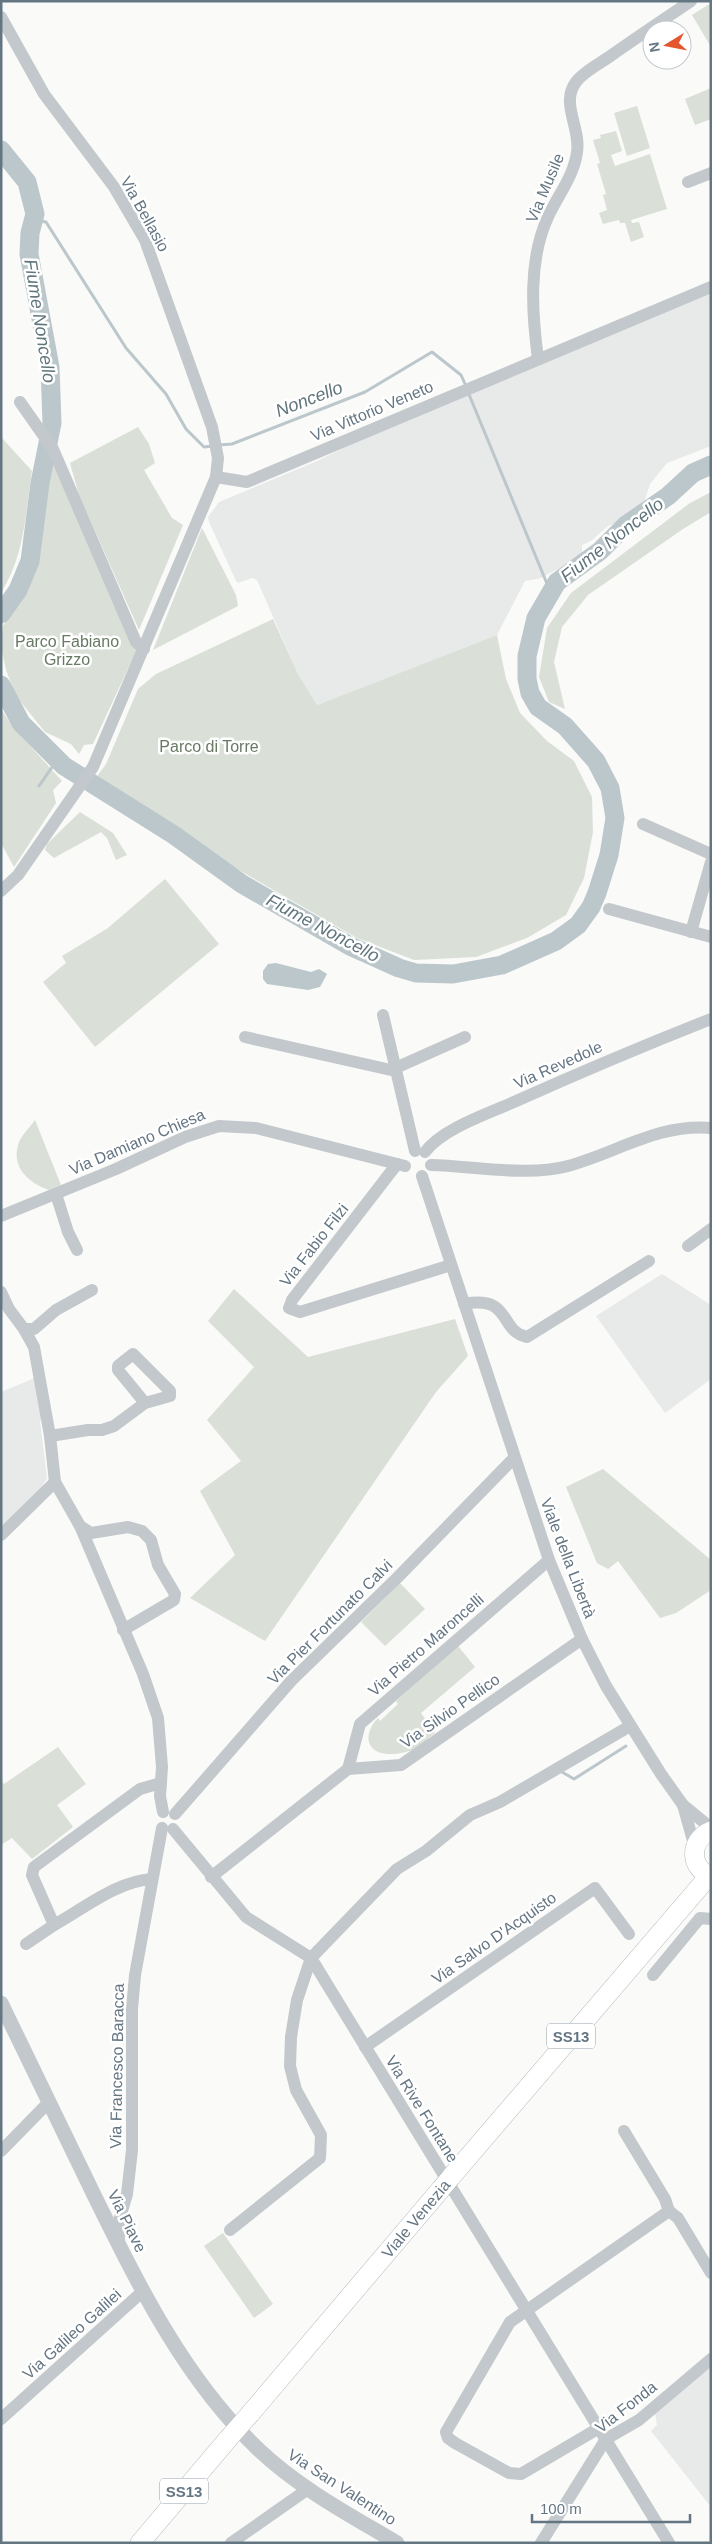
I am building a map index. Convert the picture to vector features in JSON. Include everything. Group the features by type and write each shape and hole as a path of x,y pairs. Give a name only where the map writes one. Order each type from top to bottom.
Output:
{"main road":[{"name":"SS13","path":"703,1866 702,1836 711,1830"},
{"name":"Viale Venezia","path":"140,2543 691,1895 703,1866"}],"street":[{"name":"Via Musile","path":"538,359 534,297 537,253 547,218 576,162 578,149 569,103 570,92 576,81 595,66 690,1"},
{"name":"Via Bellasio","path":"1,17 44,94 114,187 145,240 214,433 218,458 216,477"},
{"path":"688,182 711,173"},
{"name":"Via Vittorio Veneto","path":"216,477 247,482 711,287"},
{"path":"20,402 53,449 136,642 144,649"},
{"path":"1,891 18,875 94,767 216,477"},
{"path":"642,824 711,854"},
{"path":"691,932 711,862"},
{"path":"609,909 711,937"},
{"path":"383,1015 395,1068 420,1152 431,1165 546,1170 568,1166 669,1130 711,1128"},
{"name":"Via Revedole","path":"420,1152 432,1143 467,1124 571,1077 711,1019"},
{"path":"245,1037 318,1052 384,1070 395,1068 465,1037"},
{"name":"Via Damiano Chiesa","path":"1,1216 116,1169 184,1136 219,1126 256,1128 401,1165"},
{"path":"420,1152 407,1156 401,1165 410,1174 422,1176 431,1165"},
{"name":"Via Fabio Filzi","path":"401,1165 292,1300 289,1308 300,1312 451,1265"},
{"name":"Viale della Libertà","path":"422,1176 549,1560 582,1639 606,1686 630,1726 683,1805 711,1830"},
{"path":"56,1194 68,1232 77,1250"},
{"path":"688,1246 711,1229"},
{"path":"464,1304 488,1302 495,1306 520,1335 527,1337 649,1261"},
{"path":"24,1329 34,1329 56,1310 92,1290"},
{"path":"1,1292 9,1309 24,1329 37,1357 50,1436 55,1482 80,1526 143,1674 158,1718 161,1742 160,1796 177,1824 167,1829 158,1820 169,1813"},
{"path":"50,1436 88,1430 102,1430 114,1426 145,1403"},
{"name":"Via Pier Fortunato Calvi","path":"169,1813 291,1681 398,1577 514,1458"},
{"path":"1,1535 55,1482"},
{"path":"80,1526 90,1533 128,1527 142,1531 151,1540 158,1565 174,1591 174,1600 123,1630"},
{"name":"Via Pietro Maroncelli","path":"348,1769 360,1724 549,1560"},
{"name":"Via Silvio Pellico","path":"348,1769 401,1765 582,1639"},
{"path":"230,2230 320,2158 321,2136 296,2090 290,2066 292,2036 298,2000 310,1958 397,1869 426,1851 470,1815 500,1802 630,1726"},
{"path":"211,1878 348,1769"},
{"path":"54,1926 32,1875 34,1867 140,1789 161,1783"},
{"name":"Viale della Libertà","path":"683,1805 703,1866"},
{"name":"Via Rive Fontane","path":"167,1829 246,1918 310,1958 669,2543"},
{"name":"Via Francesco Baracca","path":"119,2246 119,2221 126,2194 133,2117 132,2009 139,1945 152,1879 167,1829"},
{"path":"26,1944 120,1888 142,1879 152,1879"},
{"name":"Via Salvo D'Acquisto","path":"365,2047 595,1888 629,1934"},
{"path":"653,1975 700,1918 711,1919"},
{"name":"Via Piave","path":"1,2003 142,2292 204,2387 220,2409 247,2439"},
{"path":"1,2151 49,2102"},
{"path":"624,2131 665,2199 668,2211 678,2218 711,2273"},
{"path":"599,2428 521,2474 509,2473 448,2438 446,2432 510,2322 668,2211"},
{"name":"Via Galileo Galilei","path":"1,2419 142,2292"},
{"name":"Via Fonda","path":"541,2543 606,2439 639,2420 711,2359"},
{"name":"Via San Valentino","path":"247,2439 271,2461 308,2489 397,2543"},
{"path":"230,2543 308,2489"}],"shaded area":[{"path":"711,293 711,446 667,463 650,484 642,509 633,511 619,522 608,526 591,541 582,545 582,556 541,578 525,581 497,635 317,705 298,674 257,580 252,578 238,583 236,581 209,522 208,517 219,502 317,461 362,439"},
{"path":"276,963 311,972 319,969 327,974 320,987 308,990 267,984 263,979 263,971 268,964"},
{"path":"662,1274 711,1305 711,1379 665,1413 596,1316"},
{"path":"37,1377 44,1417 40,1421 47,1478 41,1488 1,1532 1,1392"},
{"path":"708,2368 711,2369 711,2507 651,2431 657,2425 655,2413"}],"green space":[{"path":"711,3 711,47 692,15"},
{"path":"711,88 711,119 695,125 685,99"},
{"path":"637,106 650,148 627,156 614,113"},
{"path":"616,131 622,151 611,155 615,166 650,154 667,209 631,220 632,223 639,222 644,237 631,242 625,223 620,223 619,220 603,224 599,213 607,210 603,195 606,194 597,164 600,163 593,140 601,138 600,135"},
{"path":"138,427 149,444 155,463 144,470 172,518 183,525 139,630 79,495 70,463"},
{"path":"1,437 32,471 20,549 1,593"},
{"name":"Parco Fabiano Grizzo","path":"51,458 137,649 93,744 84,745 79,754 71,744 45,732 16,696 6,670 1,647 3,626 30,580 37,559"},
{"path":"711,492 711,512 683,529 588,595 562,627 554,662 565,709 549,702 539,677 547,628 571,593 690,503"},
{"path":"202,528 236,595 238,606 153,650"},
{"name":"Parco di Torre","path":"273,619 298,674 317,705 497,635 506,679 520,713 547,741 574,761 592,797 593,832 584,878 566,915 527,938 476,957 414,960 357,938 232,866 95,779 106,764 138,689 156,674"},
{"path":"1,709 12,726 62,781 53,790 56,803 14,867 1,843"},
{"path":"80,812 113,833 127,855 116,860 107,838 101,832 54,858 45,850 47,844"},
{"path":"165,879 219,944 95,1047 43,982 66,963 62,956 108,928"},
{"path":"35,1120 61,1185 49,1190 28,1178 19,1166 17,1159 19,1142"},
{"path":"234,1289 308,1357 455,1319 468,1356 436,1392 265,1641 190,1598 235,1555 200,1491 241,1461 207,1420 254,1367 208,1321"},
{"path":"603,1469 711,1560 711,1590 676,1613 660,1618 618,1561 608,1569 597,1563 566,1487"},
{"path":"400,1583 425,1609 385,1646 361,1622"},
{"path":"458,1646 475,1667 421,1713 435,1733 427,1739 428,1742 415,1749 401,1753 391,1754 376,1751 369,1742 368,1737 373,1724 378,1718 380,1721 398,1704 396,1701"},
{"path":"58,1747 86,1784 57,1805 73,1827 32,1859 12,1838 1,1845 1,1780 4,1784"},
{"path":"223,2233 273,2304 254,2318 204,2246"}],"waterway":[{"name":"Fiume Noncello","path":"1,150 27,182 35,214 30,233 29,254 50,367 52,423 40,483 30,561 18,590 1,614"},
{"name":"Noncello","path":"34,220 46,222 126,348 166,394 186,429 204,447 213,446"},
{"name":"Noncello","path":"219,445 232,444 365,392 432,352 461,375 466,386"},
{"name":"Noncello","path":"468,392 550,591"},
{"name":"Fiume Noncello","path":"1,685 21,723 64,766 174,835 242,884 350,946 399,968 416,973 453,974 502,965 556,941 578,925 591,907 597,893 609,855 615,818 610,788 596,761 565,726 538,707 530,693 527,679 527,656 536,618 557,582 600,551 626,525 668,496 693,473 711,465"},
{"path":"39,786 57,760"},
{"path":"562,1772 574,1779 626,1746"}]}
